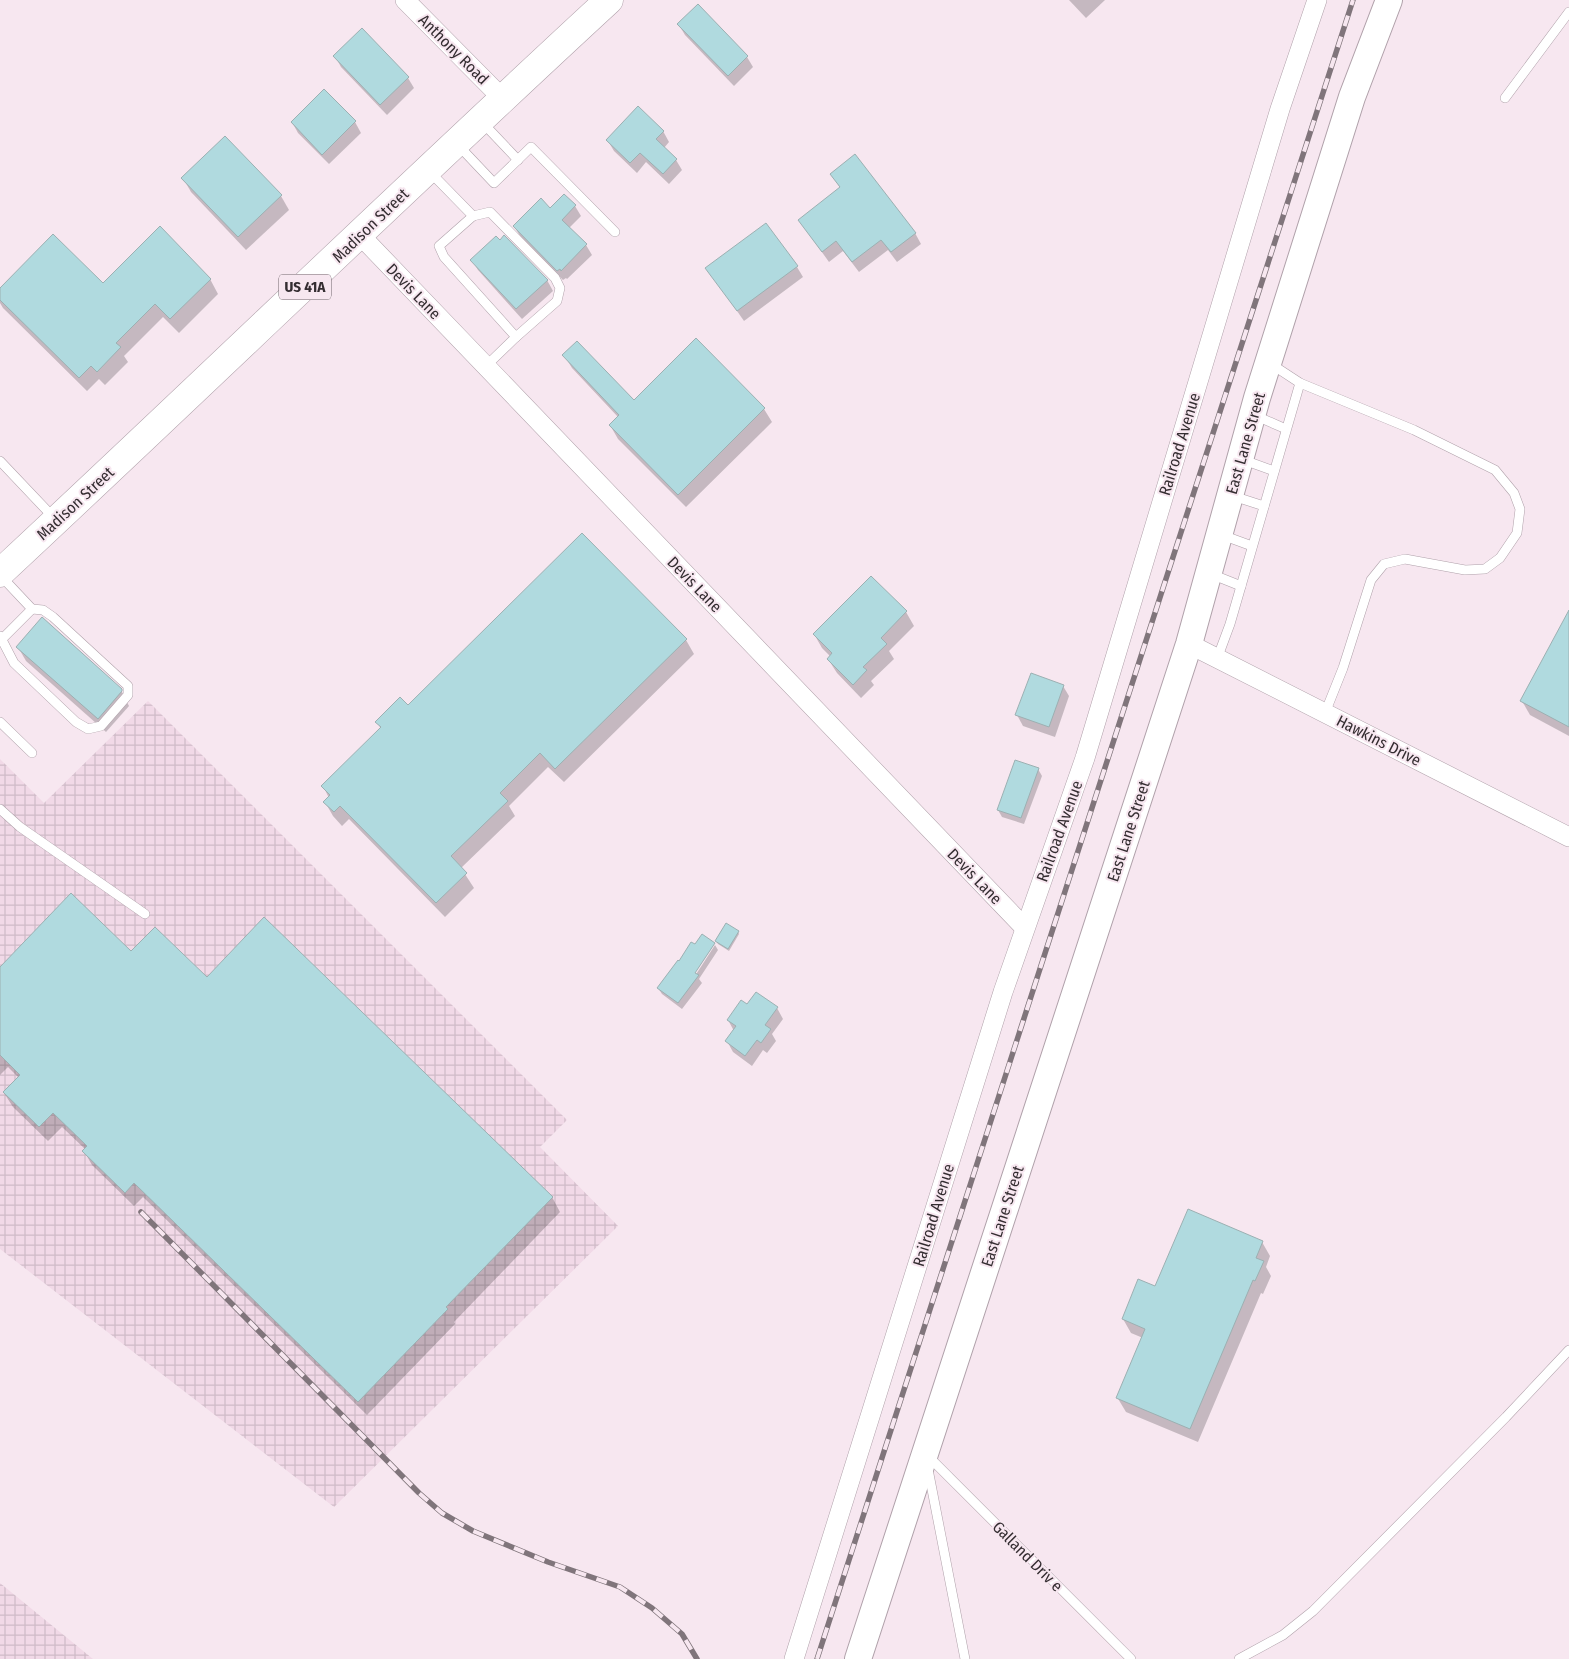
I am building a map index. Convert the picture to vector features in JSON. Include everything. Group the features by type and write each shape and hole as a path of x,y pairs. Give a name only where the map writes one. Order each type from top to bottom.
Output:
{"main road":[{"name":"Madison Street","path":"0,574 360,235 502,98 609,0"}],"street":[{"name":"Anthony Road","path":"405,0 502,98"},
{"name":"Railroad Avenue","path":"794,1659 1003,992 1085,758 1280,108 1317,0"},
{"name":"East Lane Street","path":"858,1659 1189,644 1268,362 1352,97 1389,0"},
{"name":"Devis Lane","path":"360,235 1023,926 1028,918"},
{"name":"Hawkins Drive","path":"1189,644 1569,837"}],"lane":[{"path":"1504,98 1569,12"},
{"path":"480,120 518,160"},
{"path":"456,143 494,183 531,147 614,232"},
{"path":"428,170 473,216"},
{"path":"486,366 557,301 560,288 555,278 490,212 473,216 439,246 444,257 516,337"},
{"path":"1268,362 1300,383 1414,430 1495,470 1514,493 1520,510 1517,533 1500,558 1485,569 1465,570 1405,559 1384,564 1371,580 1343,668 1325,713"},
{"path":"1218,658 1300,383"},
{"path":"1253,414 1286,429"},
{"path":"1240,459 1274,471"},
{"path":"0,461 56,521"},
{"path":"1230,494 1264,506"},
{"path":"1220,534 1252,546"},
{"path":"1208,573 1241,586"},
{"path":"0,574 32,609 43,610 53,617 128,686 128,695 101,726 88,729 76,722 14,663 1,638 32,609"},
{"path":"0,722 32,753"},
{"path":"0,809 35,838 145,914"},
{"path":"1239,1659 1283,1635 1313,1611 1569,1350"},
{"path":"925,1454 965,1659"},
{"name":"Galland Driv e","path":"925,1454 1132,1659"}],"shaded area":[{"path":"148,701 567,1120 540,1147 618,1226 334,1507 0,1249 0,759 44,803"},
{"path":"0,1583 93,1659 0,1659"}],"building":[{"path":"698,4 748,56 728,76 677,24"},
{"path":"362,28 409,77 380,105 333,56"},
{"path":"324,89 356,121 322,155 291,122"},
{"path":"638,106 664,131 656,139 677,159 663,174 640,153 630,163 606,140"},
{"path":"225,136 282,195 238,237 181,178"},
{"path":"855,154 916,233 891,252 881,240 852,262 836,241 822,252 798,220 840,187 830,174"},
{"path":"564,194 576,205 562,220 587,244 561,271 560,269 557,271 513,226 541,198 550,208"},
{"path":"766,223 798,266 737,311 705,268"},
{"path":"160,226 211,279 170,319 155,304 116,343 121,347 97,372 91,366 79,378 0,300 0,288 53,234 103,283"},
{"path":"504,235 548,280 516,309 470,260 496,236 500,240"},
{"path":"696,338 765,408 678,495 609,425 619,415 562,355 577,341 634,400"},
{"path":"582,533 687,639 555,769 540,753 500,793 508,801 451,856 467,873 436,903 340,806 334,812 323,802 330,795 321,786 381,727 375,722 400,697 408,705"},
{"path":"871,576 907,611 881,638 887,644 863,667 867,670 853,685 827,659 832,653 813,634"},
{"path":"1569,610 1569,727 1520,701"},
{"path":"42,617 122,689 98,719 16,647"},
{"path":"1031,673 1064,685 1049,727 1015,715"},
{"path":"1015,760 1039,768 1021,818 997,810"},
{"path":"71,893 131,951 155,927 207,977 264,917 553,1197 446,1307 448,1309 358,1402 134,1183 125,1193 82,1151 87,1146 53,1113 39,1127 3,1092 20,1075 0,1055 0,967"},
{"path":"726,923 739,931 728,949 715,941"},
{"path":"702,934 715,943 695,973 699,975 678,1003 657,988 679,961 691,942 695,944"},
{"path":"756,992 778,1007 765,1025 771,1029 761,1043 757,1040 745,1056 725,1041 736,1026 727,1020 741,1000 747,1004"},
{"path":"1188,1209 1263,1241 1256,1258 1264,1261 1255,1281 1253,1280 1190,1429 1116,1398 1145,1329 1122,1319 1138,1279 1155,1286"}],"railway":[{"path":"817,1659 1353,0"},
{"path":"141,1212 419,1493 442,1513 473,1531 548,1562 620,1587 652,1608 682,1634 697,1659"}]}
